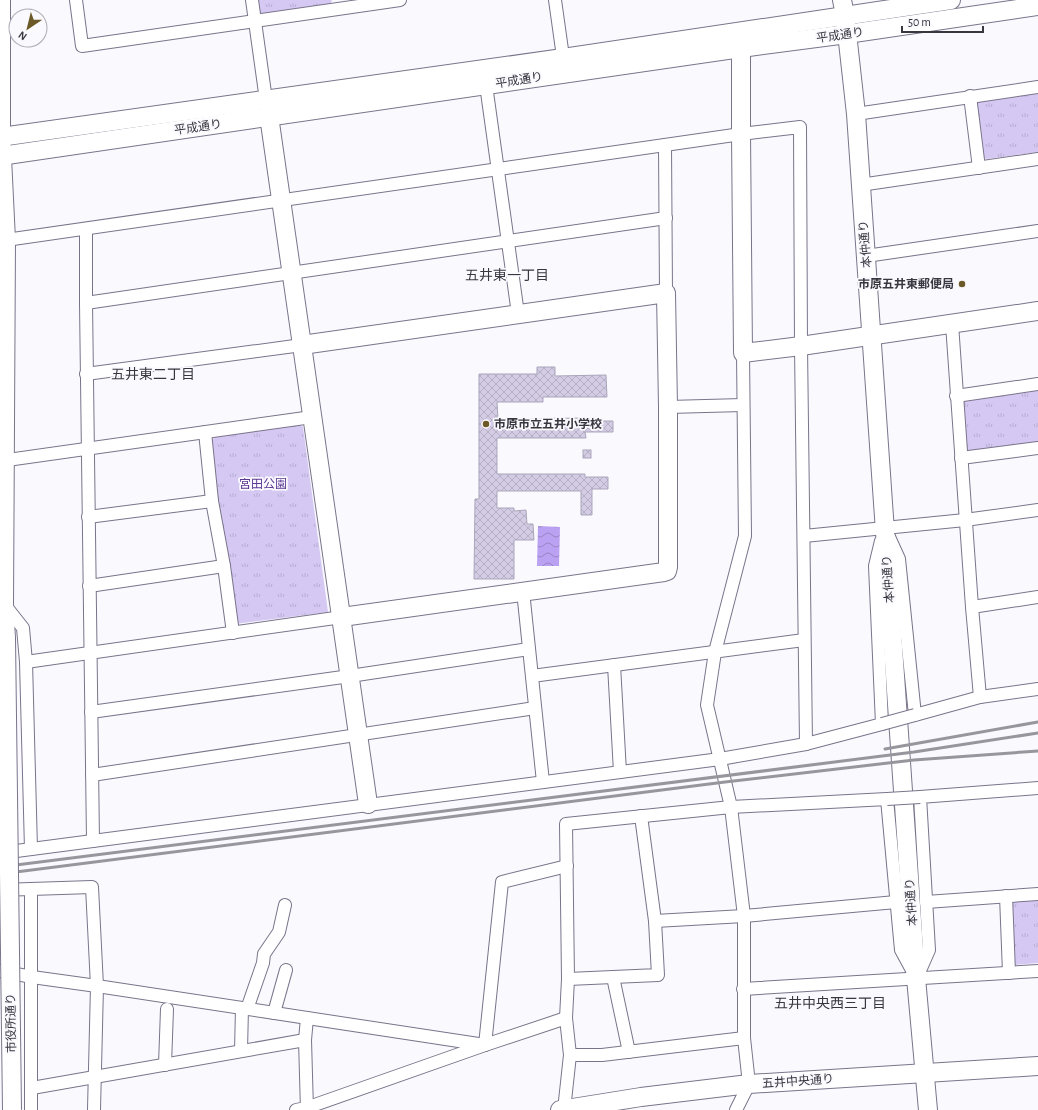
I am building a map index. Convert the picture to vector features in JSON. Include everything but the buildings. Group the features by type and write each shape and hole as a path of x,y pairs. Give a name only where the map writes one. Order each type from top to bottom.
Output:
{"street":[{"name":"市役所通り","path":"1,0 1,156 6,240 2,609 6,638 12,1110"},
{"path":"76,0 82,46 255,21 339,4 400,0"},
{"path":"252,0 368,804"},
{"path":"555,0 564,65"},
{"name":"平成通り","path":"1,137 486,85 564,65 844,8 951,0"},
{"name":"平成通り","path":"1,156 267,108 564,65 741,48 848,41 1038,6"},
{"name":"本仲通り","path":"844,8 856,114 916,978 928,1110"},
{"path":"736,1110 749,1084 744,1038 744,916 731,807 707,705 715,652 745,536 740,134 741,48"},
{"path":"486,85 518,314"},
{"path":"856,114 1038,87"},
{"path":"970,96 979,168"},
{"path":"6,240 740,134 800,127 806,744"},
{"path":"26,662 667,571 668,406 665,145"},
{"path":"860,185 1038,159"},
{"path":"86,303 666,218"},
{"path":"86,229 86,374 93,841"},
{"path":"866,256 1038,231"},
{"path":"86,374 666,293"},
{"path":"743,353 801,346 1038,311"},
{"path":"952,324 956,396 980,697"},
{"path":"956,396 1038,384"},
{"path":"668,406 743,405"},
{"path":"3,461 312,417"},
{"path":"205,432 212,501 224,566 233,633"},
{"path":"961,458 1038,448"},
{"path":"88,517 212,501"},
{"path":"804,536 966,520 1038,510"},
{"path":"884,528 899,560 915,715"},
{"path":"882,724 875,566 884,528"},
{"path":"89,586 224,566"},
{"path":"523,591 543,782"},
{"path":"972,607 1038,597"},
{"path":"2,609 23,628 26,662 31,849"},
{"path":"532,676 804,640"},
{"path":"91,712 529,650"},
{"path":"614,665 620,772"},
{"path":"0,853 720,759 806,744 980,697 1038,689"},
{"path":"92,775 359,736 535,708"},
{"path":"562,1110 570,1055 566,1018 568,979 566,824 731,807 920,797 1038,788"},
{"path":"916,978 929,950 920,797"},
{"path":"887,799 901,950 916,978"},
{"path":"568,979 658,975 655,921 641,816"},
{"path":"485,1045 502,882 567,866"},
{"path":"0,890 92,887 97,986 96,1077 94,1110"},
{"path":"31,889 32,1110"},
{"path":"926,902 1038,894"},
{"path":"1006,896 1009,973"},
{"path":"655,921 744,916 896,902"},
{"path":"241,1052 245,1009 264,963 264,954 279,932 285,904"},
{"path":"274,1013 286,970"},
{"path":"0,971 485,1045"},
{"path":"743,989 1038,972"},
{"path":"613,977 629,1052"},
{"path":"165,1065 167,1009"},
{"path":"308,1018 305,1040 303,1109 566,1018"},
{"path":"570,1055 602,1055 744,1038"},
{"path":"32,1088 305,1040"},
{"name":"五井中央通り","path":"562,1110 641,1097 749,1084 1038,1066"}],"green space":[{"path":"257,0 332,0 330,6 262,17 259,14"},
{"path":"1038,91 1038,152 986,159 980,155 974,103 978,100"},
{"path":"1038,389 1038,442 966,452 962,401"},
{"name":"宮田公園","path":"299,424 303,427 328,612 235,624 210,442 215,437"},
{"path":"1038,899 1038,963 1014,965 1011,900"}],"water":[{"path":"538,526 560,527 559,566 537,566"}],"railway":[{"path":"885,749 1038,722"},
{"path":"0,867 914,752 1038,733"},
{"path":"0,874 725,782 914,760 1038,751"}],"place":[{"name":"市原五井東郵便局","path":"962,284"},
{"name":"市原市立五井小学校","path":"486,424"}],"district":[{"name":"五井東一丁目","path":"507,275"},
{"name":"五井東二丁目","path":"153,374"},
{"name":"五井中央西三丁目","path":"830,1003"}]}
